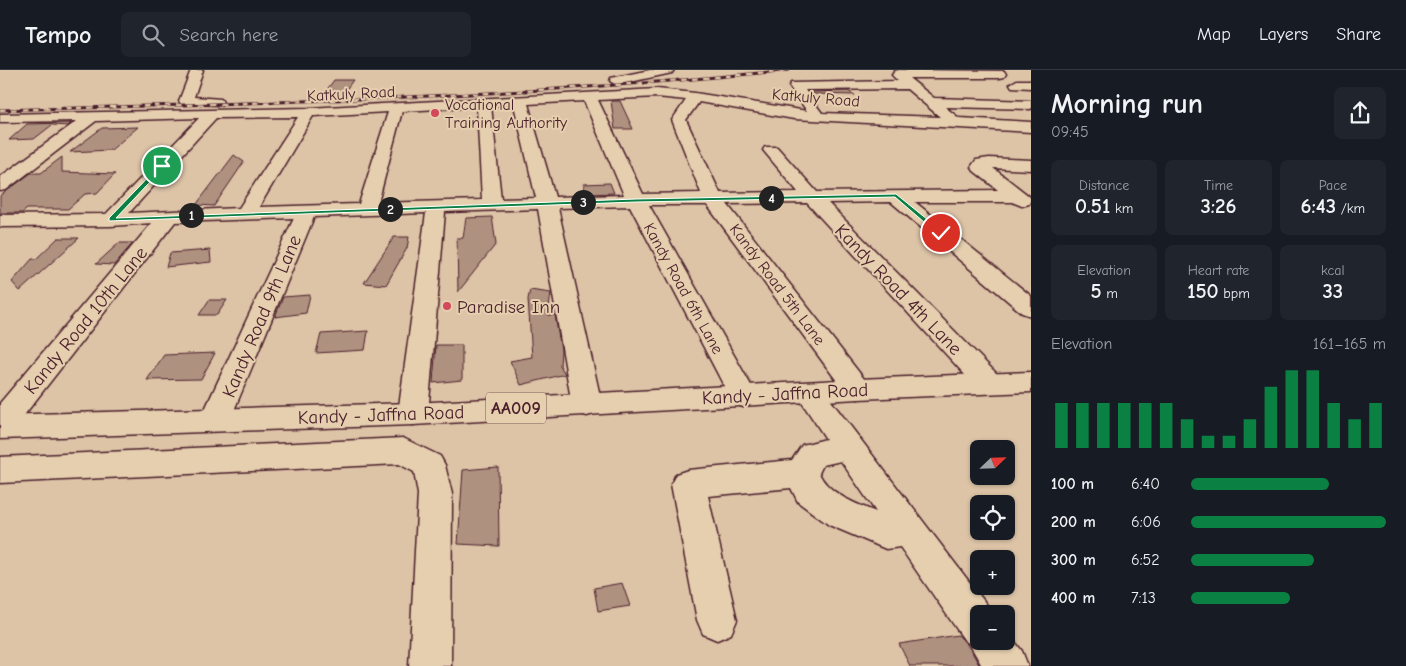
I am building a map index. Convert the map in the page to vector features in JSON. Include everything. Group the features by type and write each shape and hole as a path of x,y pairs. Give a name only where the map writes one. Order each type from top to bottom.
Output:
{"main road":[{"path":"197,70 187,106 497,91 624,80 668,70"},
{"path":"604,70 624,80"},
{"path":"955,122 898,76 899,74 996,72 1031,91"},
{"path":"1017,84 1031,84"},
{"path":"817,116 796,86 910,85"},
{"name":"Katkuly Road","path":"0,118 94,115 187,106 213,113 308,112 657,93 695,97 794,115 1031,127"},
{"name":"Kandy Road 6th Lane","path":"589,96 636,200 743,396"},
{"name":"Kandy Road 5th Lane","path":"695,97 679,120 713,199 858,389"},
{"path":"520,100 547,203 587,405"},
{"path":"484,102 492,205"},
{"path":"931,102 1031,105"},
{"path":"367,209 396,108"},
{"path":"245,214 308,112"},
{"path":"111,220 213,113"},
{"path":"0,186 94,115"},
{"name":"Kandy Road 4th Lane","path":"771,150 812,197 988,382"},
{"path":"1023,201 980,167 982,164 989,163 1031,164"},
{"path":"0,221 111,220 169,216 636,200 896,196 1023,201"},
{"path":"896,196 1031,308"},
{"path":"413,414 436,207"},
{"name":"Kandy Road 9th Lane","path":"216,420 306,212"},
{"name":"Kandy Road 10th Lane","path":"0,426 169,216"},
{"name":"Kandy - Jaffna Road","path":"0,426 413,414 988,382 1031,382"},
{"path":"809,392 970,615"},
{"path":"802,473 813,454 848,447"},
{"path":"0,470 403,451 429,465 435,494 430,666"},
{"path":"802,473 810,492 841,514 886,533 908,530"},
{"path":"717,620 688,484 802,473"},
{"path":"995,650 1007,666"}],"building":[{"path":"334,80 353,80 342,95 323,95"},
{"path":"848,91 855,95 814,94 811,92"},
{"path":"611,101 620,101 633,129 615,129"},
{"path":"71,123 68,126 52,125 34,139 9,140 27,124"},
{"path":"138,127 111,150 70,152 102,128"},
{"path":"234,155 244,162 214,206 196,205"},
{"path":"62,157 62,172 115,174 97,193 85,194 68,209 27,209 22,213 0,213 0,196 31,173 41,173"},
{"path":"610,183 614,193 587,194 583,184"},
{"path":"492,217 496,244 458,292 457,238 463,238 466,218"},
{"path":"394,237 409,237 407,248 386,285 364,283"},
{"path":"58,238 79,238 20,291 12,282 32,259 36,259"},
{"path":"119,243 133,243 114,265 96,264"},
{"path":"210,250 211,262 166,267 170,253"},
{"path":"530,290 551,293 548,315 555,315 561,350 560,366 565,374 521,385 510,361 532,357 528,299"},
{"path":"310,295 306,313 275,317 283,297"},
{"path":"209,300 227,300 217,315 199,315"},
{"path":"368,331 365,350 316,353 321,334"},
{"path":"436,345 462,345 462,380 433,383"},
{"path":"215,353 201,379 147,380 164,355"},
{"path":"498,467 499,546 458,544 463,470"},
{"path":"622,583 630,606 598,611 594,588"},
{"path":"958,635 967,644 980,666 910,666 899,644"}],"railway":[{"path":"0,110 395,98 494,93 592,87 789,70"}],"place":[{"name":"Vocational Training Authority","path":"435,113"},
{"name":"Paradise Inn","path":"447,306"}],"route":[{"path":"162,166 111,220 169,216 636,200 896,196 941,233"}]}
